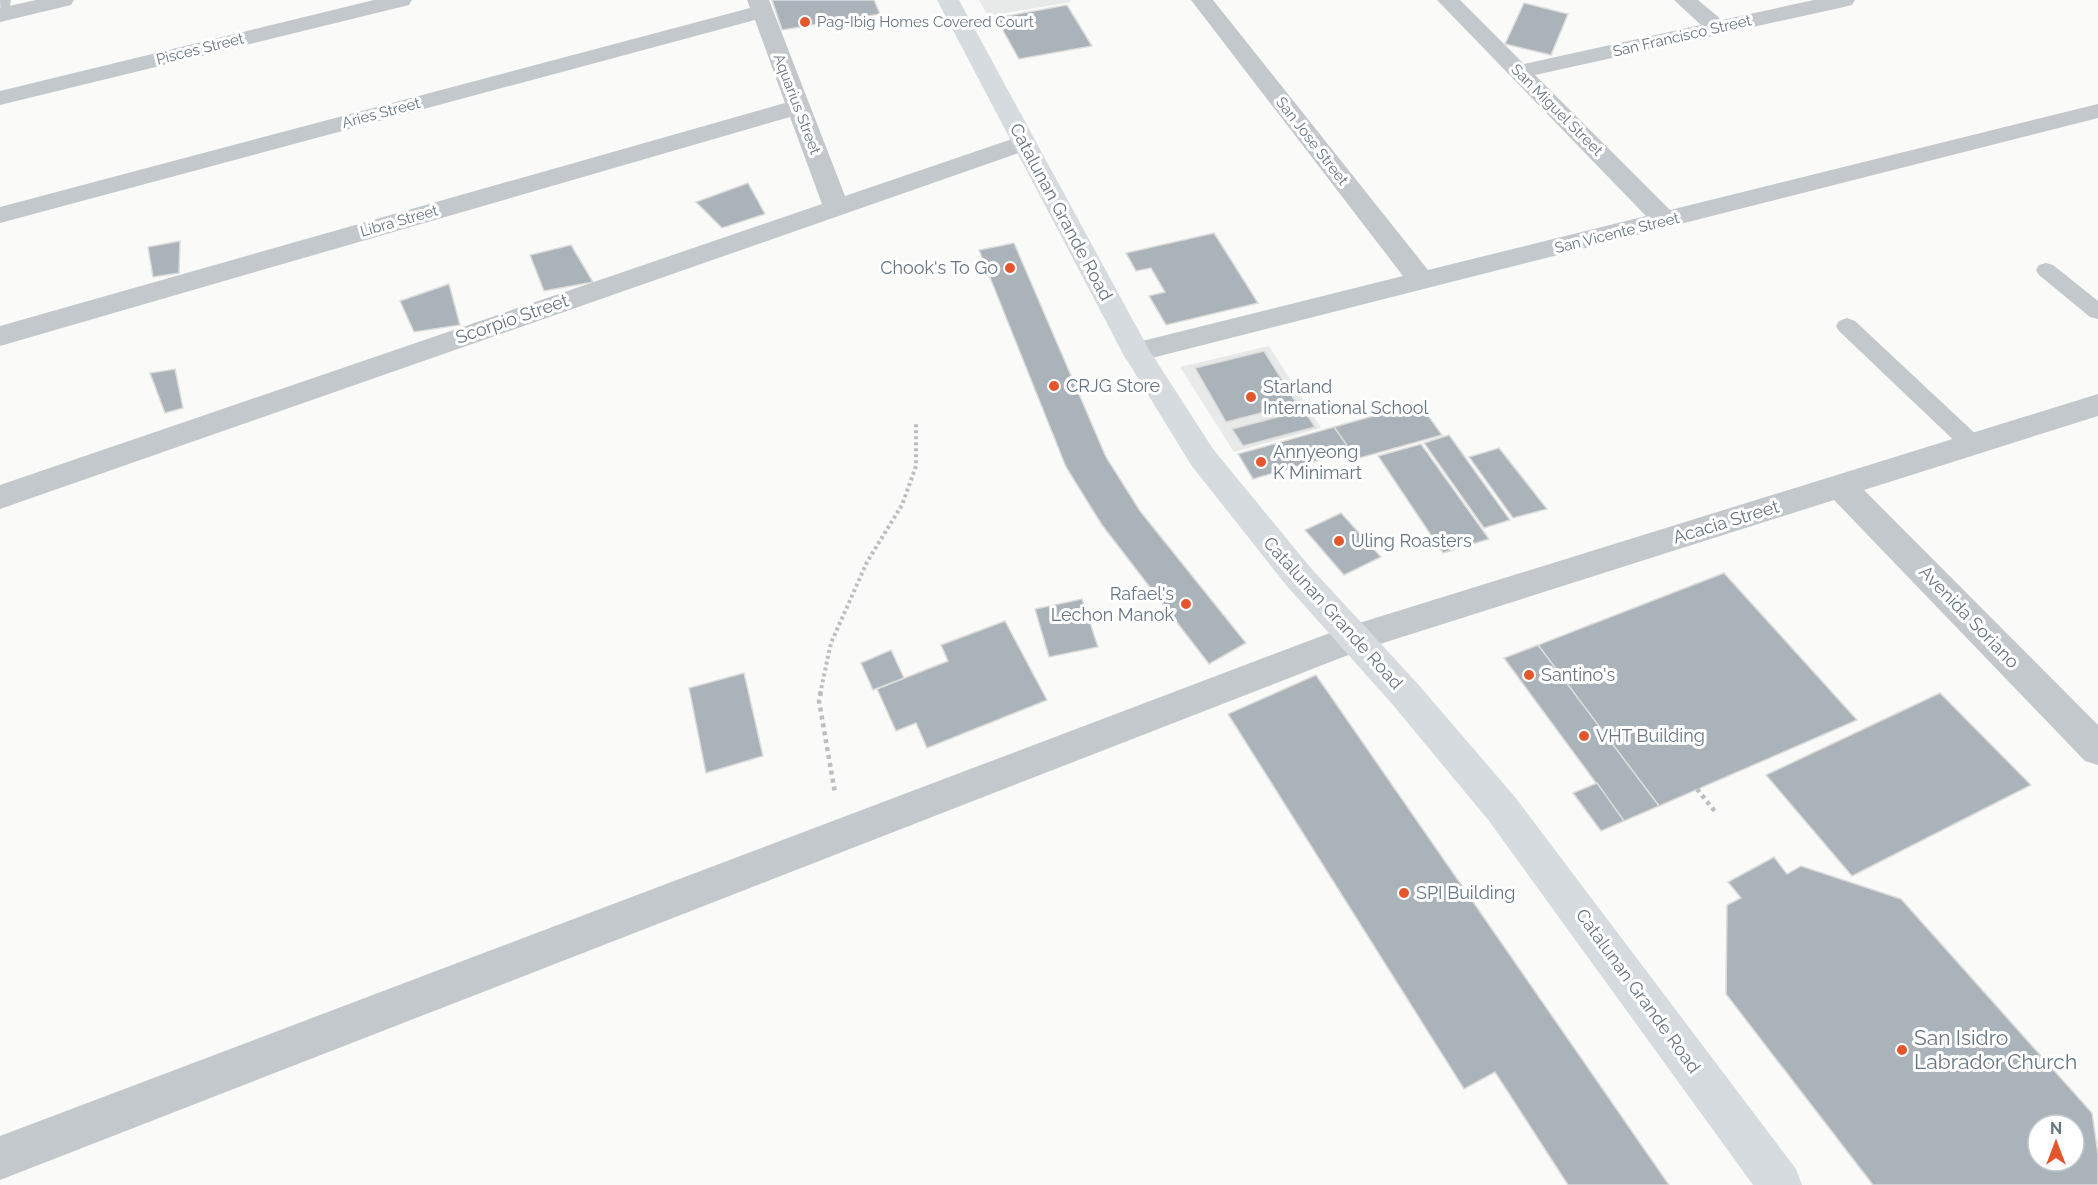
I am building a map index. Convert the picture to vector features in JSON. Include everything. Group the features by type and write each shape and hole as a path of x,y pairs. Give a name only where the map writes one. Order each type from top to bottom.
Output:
{"main road":[{"name":"Catalunan Grande Road","path":"948,0 1136,352 1202,457 1298,576 1405,694 1502,809 1780,1185"}],"street":[{"path":"1,10 63,0"},
{"name":"Pisces Street","path":"0,98 401,0"},
{"name":"San Jose Street","path":"1202,0 1422,281"},
{"name":"San Miguel Street","path":"1448,0 1665,220"},
{"path":"1685,0 1718,28"},
{"name":"San Francisco Street","path":"1520,72 1844,0"},
{"name":"Aquarius Street","path":"760,6 836,207"},
{"name":"Aries Street","path":"0,215 760,6"},
{"name":"Libra Street","path":"0,336 798,106"},
{"name":"San Vicente Street","path":"1136,352 2098,111"},
{"name":"Scorpio Street","path":"0,497 1024,143"},
{"name":"Acacia Street","path":"0,1158 1355,638 2098,405"},
{"name":"Avenida Soriano","path":"1840,486 2098,749"}],"lane":[{"path":"2046,270 2098,312"},
{"path":"1847,326 1972,444"}],"path":[{"path":"844,834 819,701 831,644 867,562 902,505 916,466 916,423"},
{"path":"1697,789 1717,814"}],"shaded area":[{"path":"979,0 1070,0 1071,2 988,16"},
{"name":"Starland International School","path":"1269,346 1321,428 1234,452 1180,367"}],"building":[{"name":"Pag-Ibig Homes Covered Court","path":"772,0 874,0 880,14 782,30"},
{"path":"1524,3 1568,14 1551,55 1505,44"},
{"path":"1067,5 1092,46 1019,59 996,18"},
{"path":"748,183 765,214 722,228 696,202"},
{"path":"1214,233 1258,303 1166,325 1149,296 1165,292 1151,268 1136,271 1126,253"},
{"path":"180,241 179,273 153,277 148,247"},
{"path":"1014,243 1106,457 1140,511 1246,643 1209,664 1102,525 1066,467 979,250"},
{"path":"571,245 593,282 544,291 530,255"},
{"path":"449,284 460,325 414,332 400,301"},
{"path":"1264,351 1297,404 1226,422 1195,368"},
{"path":"175,369 183,408 165,413 150,373"},
{"path":"1419,403 1442,435 1356,459 1334,427"},
{"path":"1304,410 1315,427 1243,446 1232,429"},
{"path":"1334,427 1351,451 1253,479 1238,454"},
{"path":"1449,435 1510,520 1484,528 1424,443"},
{"path":"1421,444 1489,539 1443,553 1378,456"},
{"path":"1499,448 1547,509 1513,518 1469,457"},
{"path":"1341,513 1381,557 1344,575 1305,530"},
{"path":"1724,573 1857,720 1659,806 1538,645"},
{"path":"1082,599 1098,647 1049,657 1035,609"},
{"path":"1005,621 1047,700 927,748 916,723 896,731 877,689 948,661 941,645"},
{"name":"VHT Building","path":"1538,645 1659,806 1624,821 1504,658"},
{"path":"891,650 904,678 873,690 861,663"},
{"path":"744,673 763,756 706,773 689,688"},
{"name":"SPI Building","path":"1316,675 1669,1185 1568,1185 1495,1072 1464,1089 1228,714"},
{"path":"1940,693 2031,785 1852,876 1766,775"},
{"path":"1597,783 1624,821 1601,831 1573,793"},
{"name":"San Isidro Labrador Church","path":"1774,857 1787,874 1801,866 1901,899 2092,1113 2098,1154 2098,1185 1873,1185 1726,994 1727,905 1741,898 1728,882"}],"place":[{"name":"Pag-Ibig Homes Covered Court","path":"805,22"},
{"name":"Chook's To Go","path":"1010,268"},
{"name":"CRJG Store","path":"1054,386"},
{"name":"Starland International School","path":"1251,397"},
{"name":"Annyeong K Minimart","path":"1261,462"},
{"name":"Uling Roasters","path":"1339,541"},
{"name":"Rafael's Lechon Manok","path":"1186,604"},
{"name":"Santino's","path":"1529,675"},
{"name":"VHT Building","path":"1584,736"},
{"name":"SPI Building","path":"1404,893"},
{"name":"San Isidro Labrador Church","path":"1902,1050"}]}
